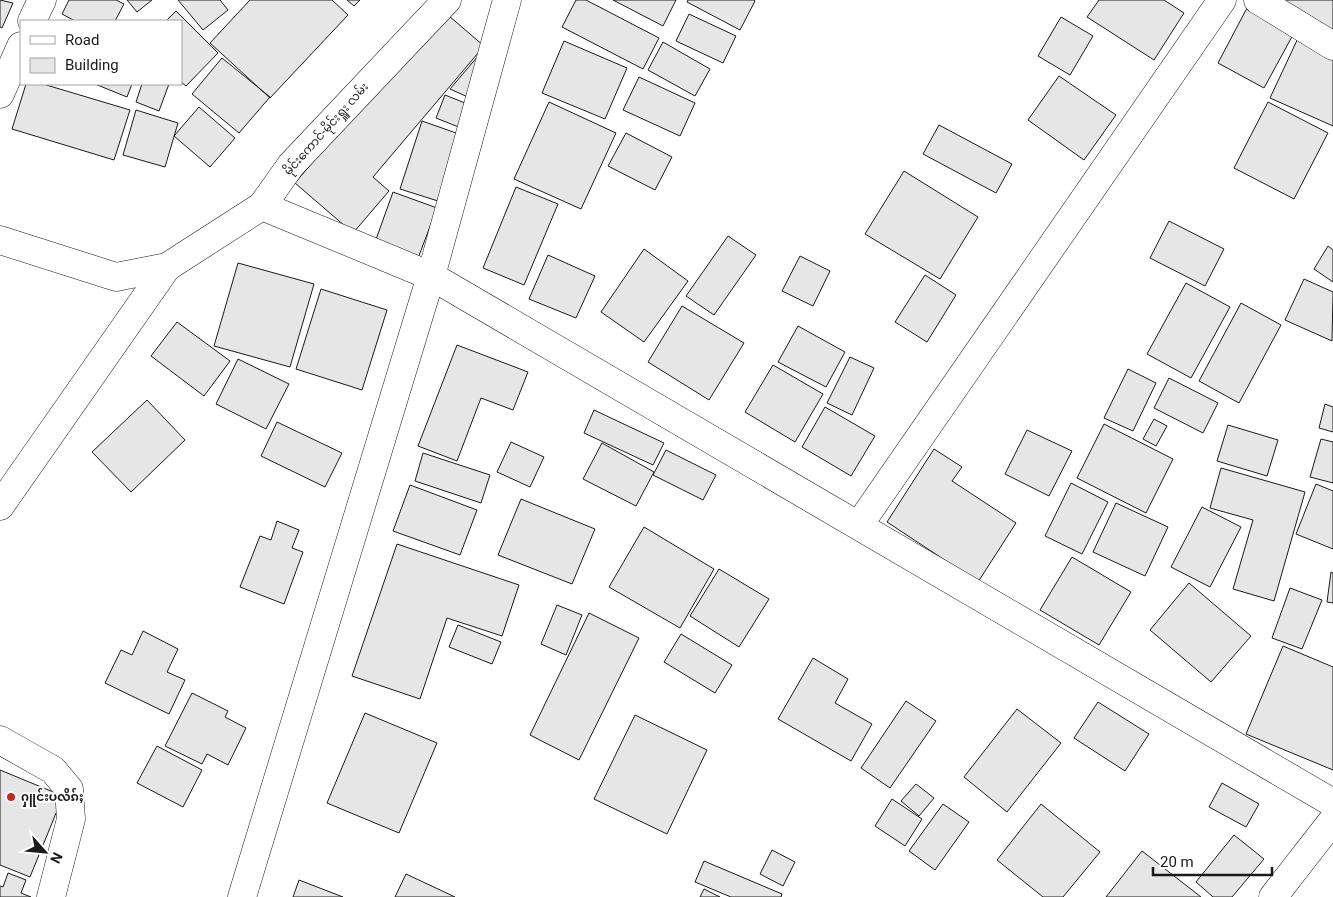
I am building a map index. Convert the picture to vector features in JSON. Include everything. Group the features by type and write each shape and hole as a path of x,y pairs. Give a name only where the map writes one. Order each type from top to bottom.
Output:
{"street":[{"path":"32,20 42,0"},
{"name":"မိုင်းကောင်-မိုင်းရှူး လမ်း","path":"0,240 116,277 167,267 262,206 292,165 447,0"},
{"path":"242,897 431,276 507,0"},
{"path":"859,526 1222,0"},
{"path":"1258,0 1333,46"},
{"path":"0,94 20,48"},
{"path":"262,206 431,276 1333,803"},
{"path":"0,506 167,267"},
{"path":"0,740 53,770 69,789 71,819 50,897"},
{"path":"1273,897 1333,820"}],"building":[{"path":"0,0 13,3 2,28 0,27"},
{"path":"69,0 116,0 124,4 116,20 73,20 62,14"},
{"path":"127,0 152,0 137,12"},
{"path":"178,0 220,0 228,10 203,30"},
{"path":"250,0 332,0 348,15 270,98 210,43"},
{"path":"347,0 360,0 354,6"},
{"path":"576,0 586,0 659,38 643,69 562,27"},
{"path":"613,0 676,0 663,26"},
{"path":"688,0 755,1 740,30 687,2"},
{"path":"1099,0 1164,0 1184,13 1154,60 1087,17"},
{"path":"1264,0 1333,0 1333,39"},
{"path":"1247,8 1294,33 1264,88 1218,63"},
{"path":"442,10 484,46 373,177 389,191 353,233 295,183"},
{"path":"176,11 218,53 186,86 182,83 182,20 167,20"},
{"path":"689,14 736,36 723,63 676,41"},
{"path":"1061,17 1093,36 1070,75 1038,56"},
{"path":"1299,36 1333,52 1333,126 1270,98"},
{"path":"564,41 627,68 605,119 542,93"},
{"path":"663,42 710,69 695,96 648,70"},
{"path":"484,49 470,98 450,89"},
{"path":"222,58 270,97 239,133 192,94"},
{"path":"1059,76 1116,115 1084,160 1028,120"},
{"path":"639,77 695,103 680,136 623,110"},
{"path":"26,85 46,85 130,110 114,160 12,129"},
{"path":"97,85 132,85 127,97"},
{"path":"142,85 169,85 159,111 136,102"},
{"path":"445,95 470,105 461,128 436,118"},
{"path":"549,102 616,133 581,209 514,179"},
{"path":"1268,102 1328,133 1294,199 1234,168"},
{"path":"199,107 235,138 210,167 174,136"},
{"path":"136,110 178,123 165,167 123,155"},
{"path":"422,121 459,134 438,201 400,189"},
{"path":"939,125 1012,164 996,193 923,154"},
{"path":"626,133 672,157 655,190 608,166"},
{"path":"904,171 978,217 940,279 865,234"},
{"path":"516,187 558,204 524,285 483,268"},
{"path":"393,192 437,208 417,261 374,245"},
{"path":"1169,221 1224,249 1205,286 1150,258"},
{"path":"728,236 756,255 714,315 686,296"},
{"path":"1328,246 1333,250 1333,282 1314,269"},
{"path":"644,249 688,281 644,342 601,312"},
{"path":"548,255 595,276 576,318 529,299"},
{"path":"800,256 830,271 813,306 782,291"},
{"path":"238,263 314,284 290,367 214,346"},
{"path":"925,275 956,295 927,342 895,322"},
{"path":"1304,279 1333,292 1332,341 1285,320"},
{"path":"1186,283 1230,307 1191,378 1147,354"},
{"path":"321,289 387,310 362,390 296,369"},
{"path":"1241,303 1281,325 1239,403 1199,381"},
{"path":"682,306 744,343 709,400 648,362"},
{"path":"177,322 230,361 204,396 151,356"},
{"path":"798,326 845,352 826,387 778,362"},
{"path":"457,345 528,372 513,410 481,398 457,461 418,446"},
{"path":"850,357 874,368 852,415 827,403"},
{"path":"238,359 289,384 266,429 216,404"},
{"path":"773,365 823,394 795,442 745,412"},
{"path":"1128,369 1156,383 1133,431 1104,418"},
{"path":"1169,378 1218,403 1203,433 1154,408"},
{"path":"147,400 185,440 131,492 92,452"},
{"path":"1325,404 1333,407 1333,432 1319,428"},
{"path":"825,407 875,436 851,476 802,447"},
{"path":"594,410 664,443 653,465 584,433"},
{"path":"1154,419 1167,426 1156,446 1143,439"},
{"path":"277,422 342,453 325,487 261,456"},
{"path":"1104,424 1173,459 1146,513 1077,478"},
{"path":"1228,425 1278,440 1267,476 1217,461"},
{"path":"1027,430 1072,451 1049,496 1005,474"},
{"path":"1321,439 1333,442 1333,483 1310,477"},
{"path":"511,442 544,457 530,487 497,472"},
{"path":"602,443 654,472 636,506 583,479"},
{"path":"934,449 962,467 952,481 1016,523 978,582 887,522"},
{"path":"666,450 716,475 703,500 653,475"},
{"path":"423,453 490,475 481,503 415,481"},
{"path":"1221,468 1305,492 1274,601 1233,589 1253,520 1210,508"},
{"path":"1071,483 1108,502 1082,554 1045,536"},
{"path":"1316,484 1333,491 1333,549 1296,534"},
{"path":"410,485 477,510 460,555 393,531"},
{"path":"521,499 595,529 572,584 498,555"},
{"path":"1116,503 1168,527 1145,576 1093,552"},
{"path":"1202,507 1241,527 1210,587 1171,567"},
{"path":"277,521 299,530 292,548 303,552 284,604 240,587 260,536 271,540"},
{"path":"644,527 714,569 680,628 609,587"},
{"path":"397,544 519,585 502,636 447,618 420,699 352,676"},
{"path":"1072,557 1131,592 1099,645 1040,610"},
{"path":"719,569 769,599 739,647 690,616"},
{"path":"1331,572 1333,573 1333,603 1327,602"},
{"path":"1189,583 1251,636 1211,682 1150,630"},
{"path":"1290,588 1322,600 1302,649 1272,638"},
{"path":"557,605 582,615 566,655 541,644"},
{"path":"589,613 639,638 579,760 530,735"},
{"path":"458,625 501,642 492,664 449,647"},
{"path":"143,631 178,649 167,672 185,680 169,714 105,683 121,650 132,655"},
{"path":"681,634 732,665 715,693 664,662"},
{"path":"1283,646 1333,667 1333,770 1246,734"},
{"path":"813,658 848,679 835,703 872,724 851,761 778,719"},
{"path":"192,693 228,711 225,717 246,728 228,765 207,754 202,764 165,746"},
{"path":"906,701 936,721 890,788 861,768"},
{"path":"1098,702 1149,734 1125,771 1074,738"},
{"path":"1017,709 1061,743 1007,812 964,777"},
{"path":"365,713 437,743 399,833 327,803"},
{"path":"635,715 707,750 667,834 594,799"},
{"path":"157,746 202,770 183,807 137,783"},
{"path":"0,770 63,796 30,877 0,865"},
{"path":"1222,783 1259,804 1246,827 1209,807"},
{"path":"916,784 934,798 919,816 901,801"},
{"path":"892,799 922,819 905,846 875,826"},
{"path":"943,804 969,822 935,870 909,851"},
{"path":"1041,804 1100,852 1063,897 1043,897 997,860"},
{"path":"1234,835 1264,859 1232,897 1213,897 1196,882"},
{"path":"772,850 795,862 783,886 760,874"},
{"path":"1142,851 1201,897 1106,897"},
{"path":"704,861 782,894 781,897 731,897 695,882"},
{"path":"8,873 26,880 21,893 31,897 0,897 0,886 3,887"},
{"path":"406,874 455,897 395,897"},
{"path":"299,880 343,897 293,897"},
{"path":"704,889 720,897 700,897"}],"place":[{"name":"ႁူင်းပလိၵ်ႈ","path":"11,797"}]}
